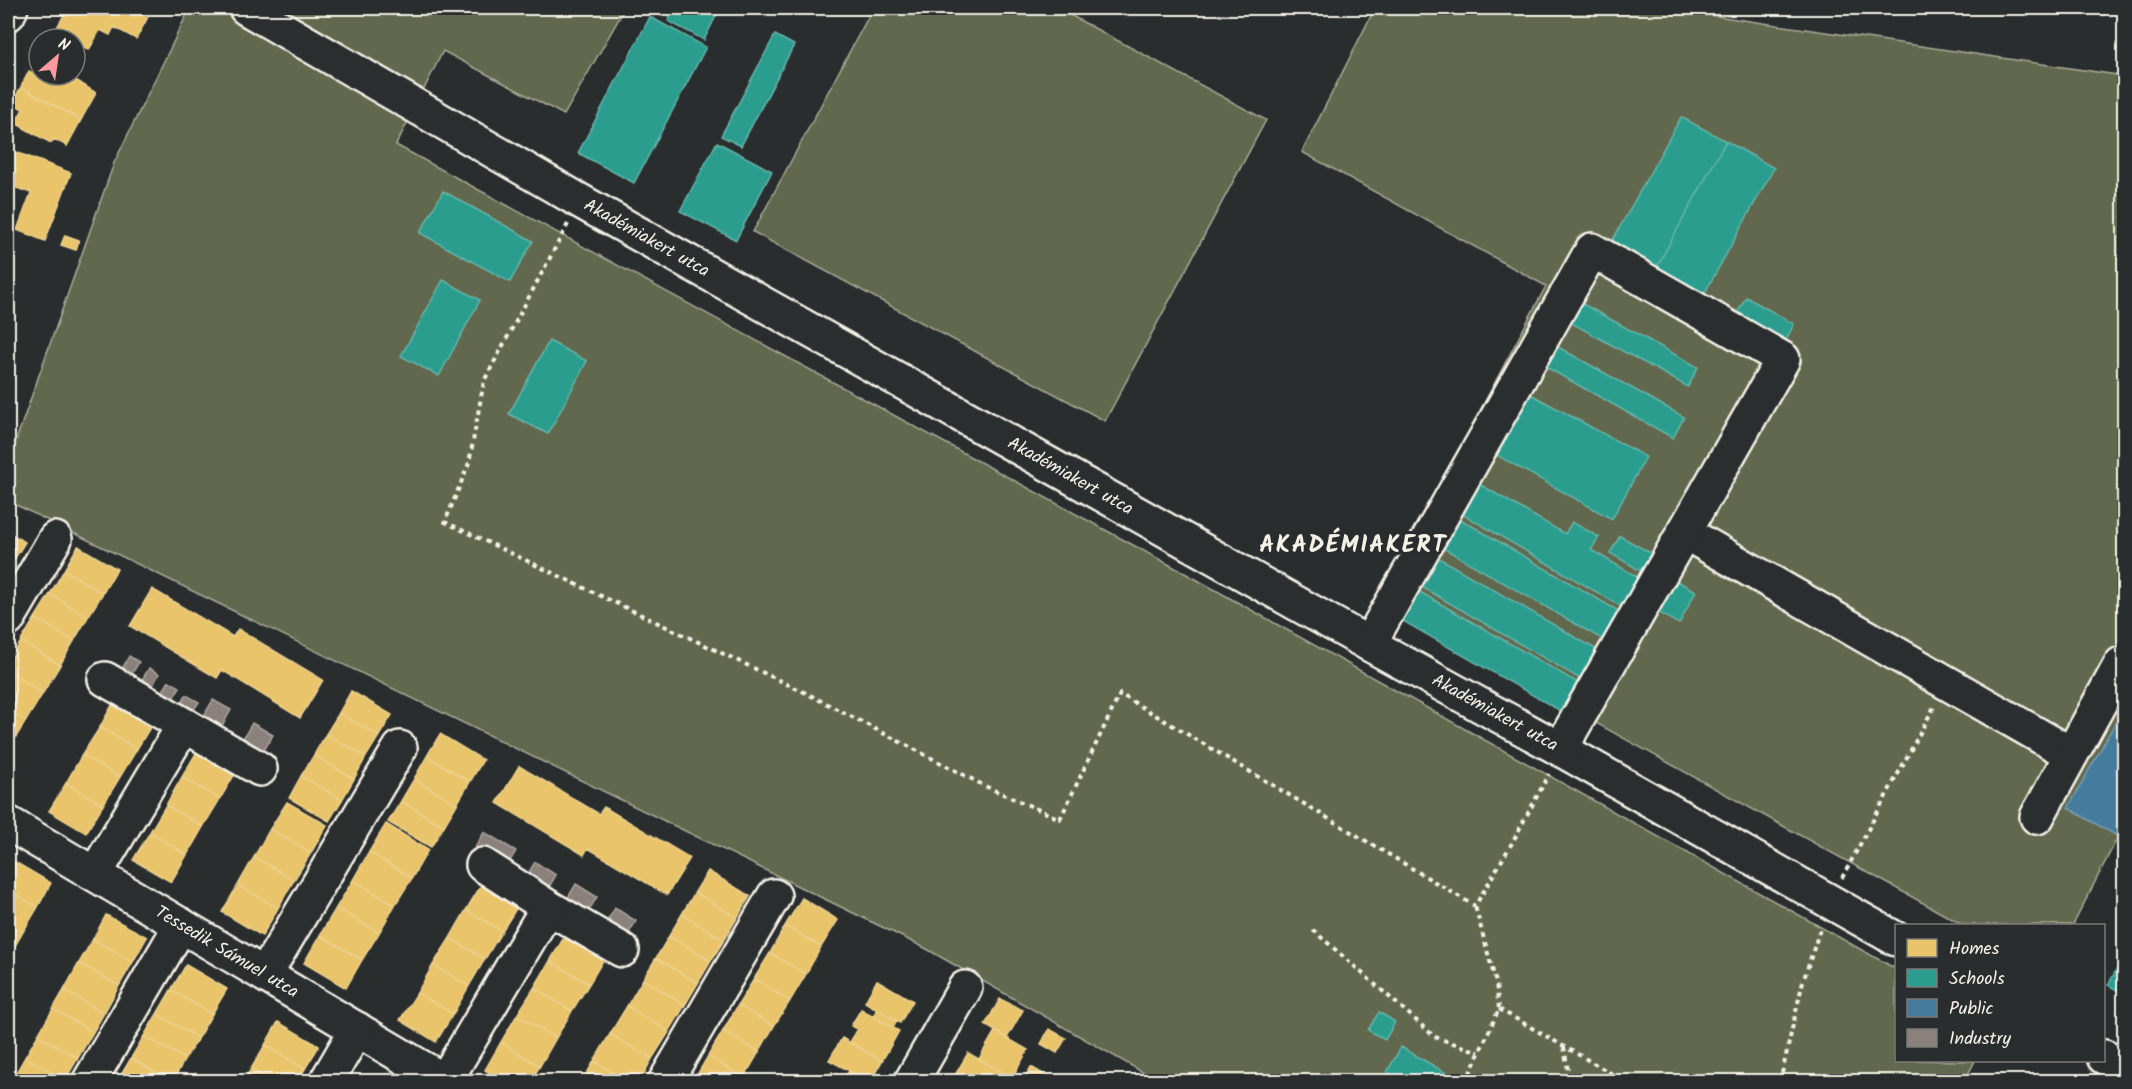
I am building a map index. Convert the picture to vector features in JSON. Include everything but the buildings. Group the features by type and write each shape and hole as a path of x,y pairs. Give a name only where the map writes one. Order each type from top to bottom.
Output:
{"street":[{"path":"8,14 11,8"},
{"name":"Akadémiakert utca","path":"246,8 580,201 1895,938"},
{"path":"1369,644 1592,250 1783,359 1571,730 1562,750"},
{"path":"1684,532 2071,754"},
{"path":"8,619 55,539"},
{"path":"2037,818 2121,664 2124,666"},
{"path":"105,679 260,769"},
{"path":"95,874 184,725"},
{"path":"265,974 400,748"},
{"name":"Tessedik Sámuel utca","path":"8,823 445,1081"},
{"path":"483,866 622,950"},
{"path":"665,1082 774,896"},
{"path":"445,1081 548,907"},
{"path":"89,1082 181,925"},
{"path":"911,1082 965,988"},
{"path":"326,1082 357,1029"},
{"path":"2105,1058 2124,1068"}],"path":[{"path":"580,201 484,381 469,463 446,522 806,693 987,787 1060,819 1120,694 1475,906 1496,983 1499,1010 1466,1082"},
{"path":"1780,1082 1802,985 1829,901 1947,682"},
{"path":"1475,906 1562,750"},
{"path":"1312,930 1435,1037 1479,1052"},
{"path":"1499,1010 1626,1082"},
{"path":"1564,1047 1570,1082"}],"green space":[{"path":"190,8 625,8 564,115 443,51 396,145 1192,577 1895,968 1895,1062 1974,1062 1964,1082 1158,1081 925,948 8,501 8,463 114,163"},
{"path":"873,8 1057,8 1266,120 1105,421 753,232"},
{"path":"1375,8 1662,8 2124,76 2124,825 2074,924 1961,924 1378,603 1546,286 1302,152"}],"district":[{"name":"AKADÉMIAKERT","path":"1353,545"}]}
